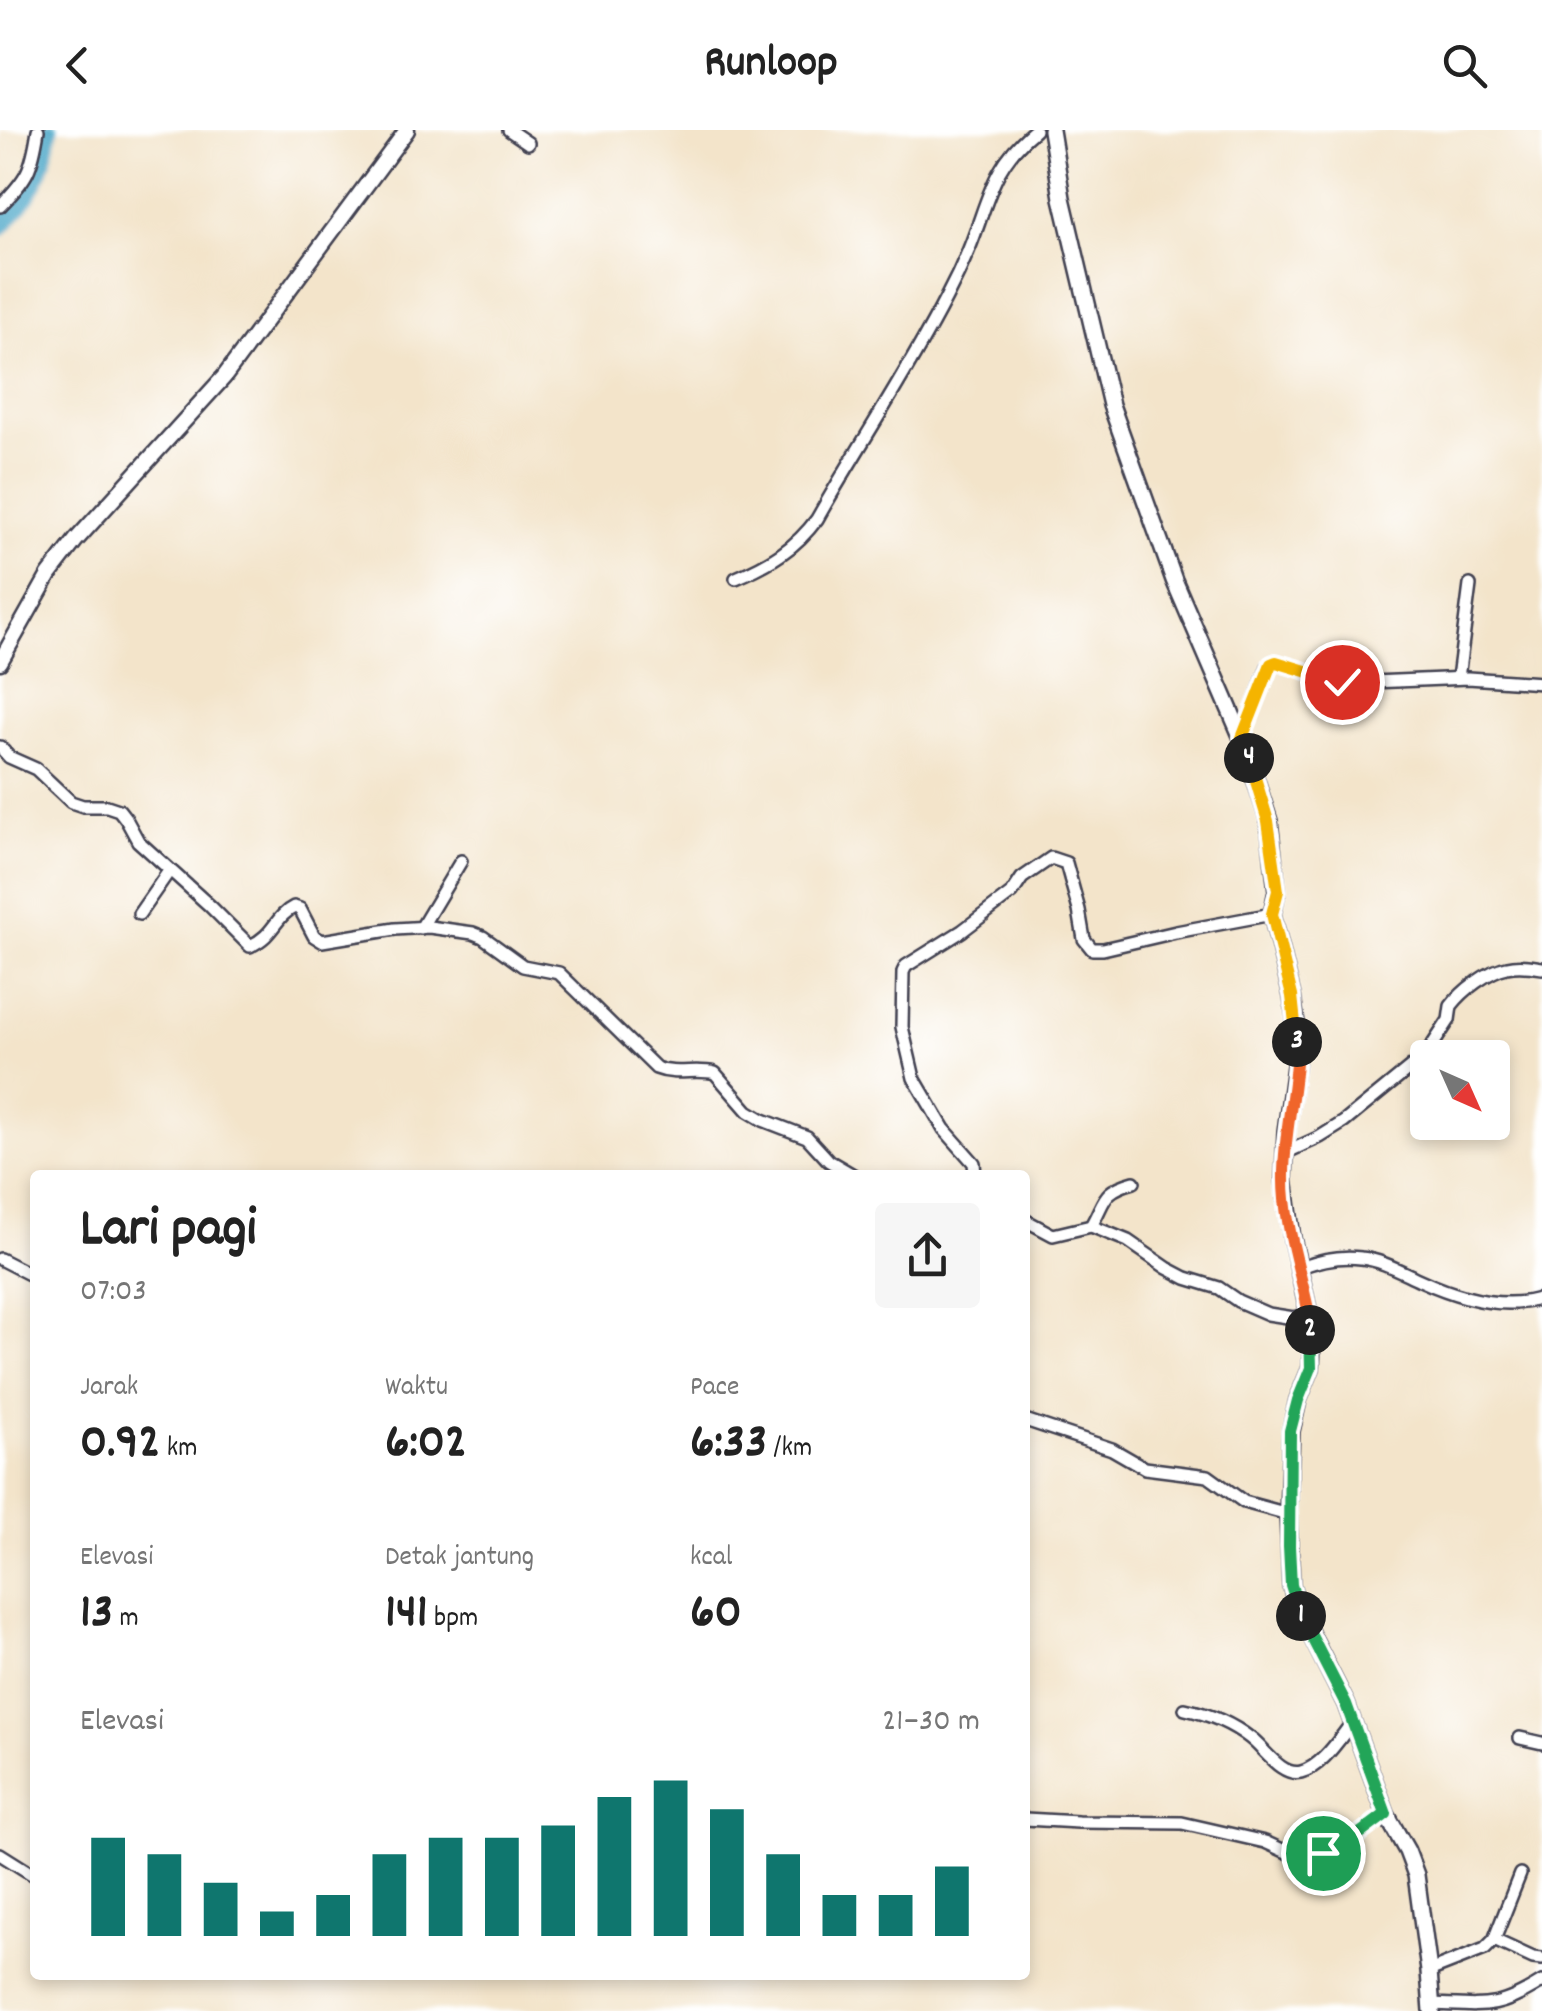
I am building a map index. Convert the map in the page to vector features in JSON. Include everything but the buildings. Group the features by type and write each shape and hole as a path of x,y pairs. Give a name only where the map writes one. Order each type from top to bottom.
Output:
{"main road":[{"path":"1050,130 1070,236 1111,405 1174,580 1242,738 1268,821 1278,891 1272,914 1297,1030 1284,1178 1286,1208 1309,1314 1311,1368 1290,1431 1291,1585 1299,1611 1332,1674 1386,1814 1416,1875 1432,2007"}],"street":[{"path":"0,206 28,175 38,130"},
{"path":"0,662 48,575 224,376 407,130"},
{"path":"508,130 528,143"},
{"path":"736,578 777,559 817,519 945,299 1004,162 1035,130"},
{"path":"1458,678 1470,585"},
{"path":"1242,738 1268,668 1275,662 1348,683 1458,678 1542,684"},
{"path":"0,747 10,757 36,769 70,802 118,810 135,838 250,946 268,936 284,912 294,908 300,909 314,936 322,940 395,929 473,934 495,944 523,966 559,973 650,1064 671,1073 715,1073 748,1111 806,1138 844,1170"},
{"path":"975,1170 974,1164 944,1129 910,1066 902,1017 902,972 906,966 962,932 1012,893 1022,878 1052,858 1066,864 1084,940 1092,949 1272,914"},
{"path":"421,928 461,861"},
{"path":"139,914 170,870"},
{"path":"1285,1153 1344,1122 1426,1055 1449,1020 1450,1006 1496,970 1511,966 1542,968"},
{"path":"1091,1226 1104,1198 1114,1188 1134,1182"},
{"path":"1030,1223 1053,1235 1091,1226 1128,1240 1186,1278 1219,1288 1268,1314 1294,1318 1309,1314"},
{"path":"1300,1267 1324,1258 1361,1258 1470,1299 1502,1303 1542,1298"},
{"path":"0,1259 30,1275"},
{"path":"1030,1422 1112,1449 1149,1470 1208,1476 1244,1502 1288,1514"},
{"path":"1185,1709 1231,1725 1292,1773 1318,1763 1352,1723"},
{"path":"1520,1738 1542,1743"},
{"path":"1030,1819 1182,1823 1265,1842 1308,1858 1350,1841 1386,1814"},
{"path":"0,1854 30,1873"},
{"path":"1429,1971 1485,1949 1494,1940 1520,1874"},
{"path":"1494,1940 1533,1958 1542,1958"},
{"path":"1432,2007 1493,2006 1542,1982"}],"waterway":[{"path":"0,227 34,183 49,130"}],"route":[{"path":"1323,1853 1350,1841 1386,1814 1346,1704 1299,1611 1291,1585 1290,1431 1311,1368 1312,1344 1286,1208 1284,1178 1297,1030 1272,914 1278,891 1268,821 1242,738 1272,663 1342,682"}]}
